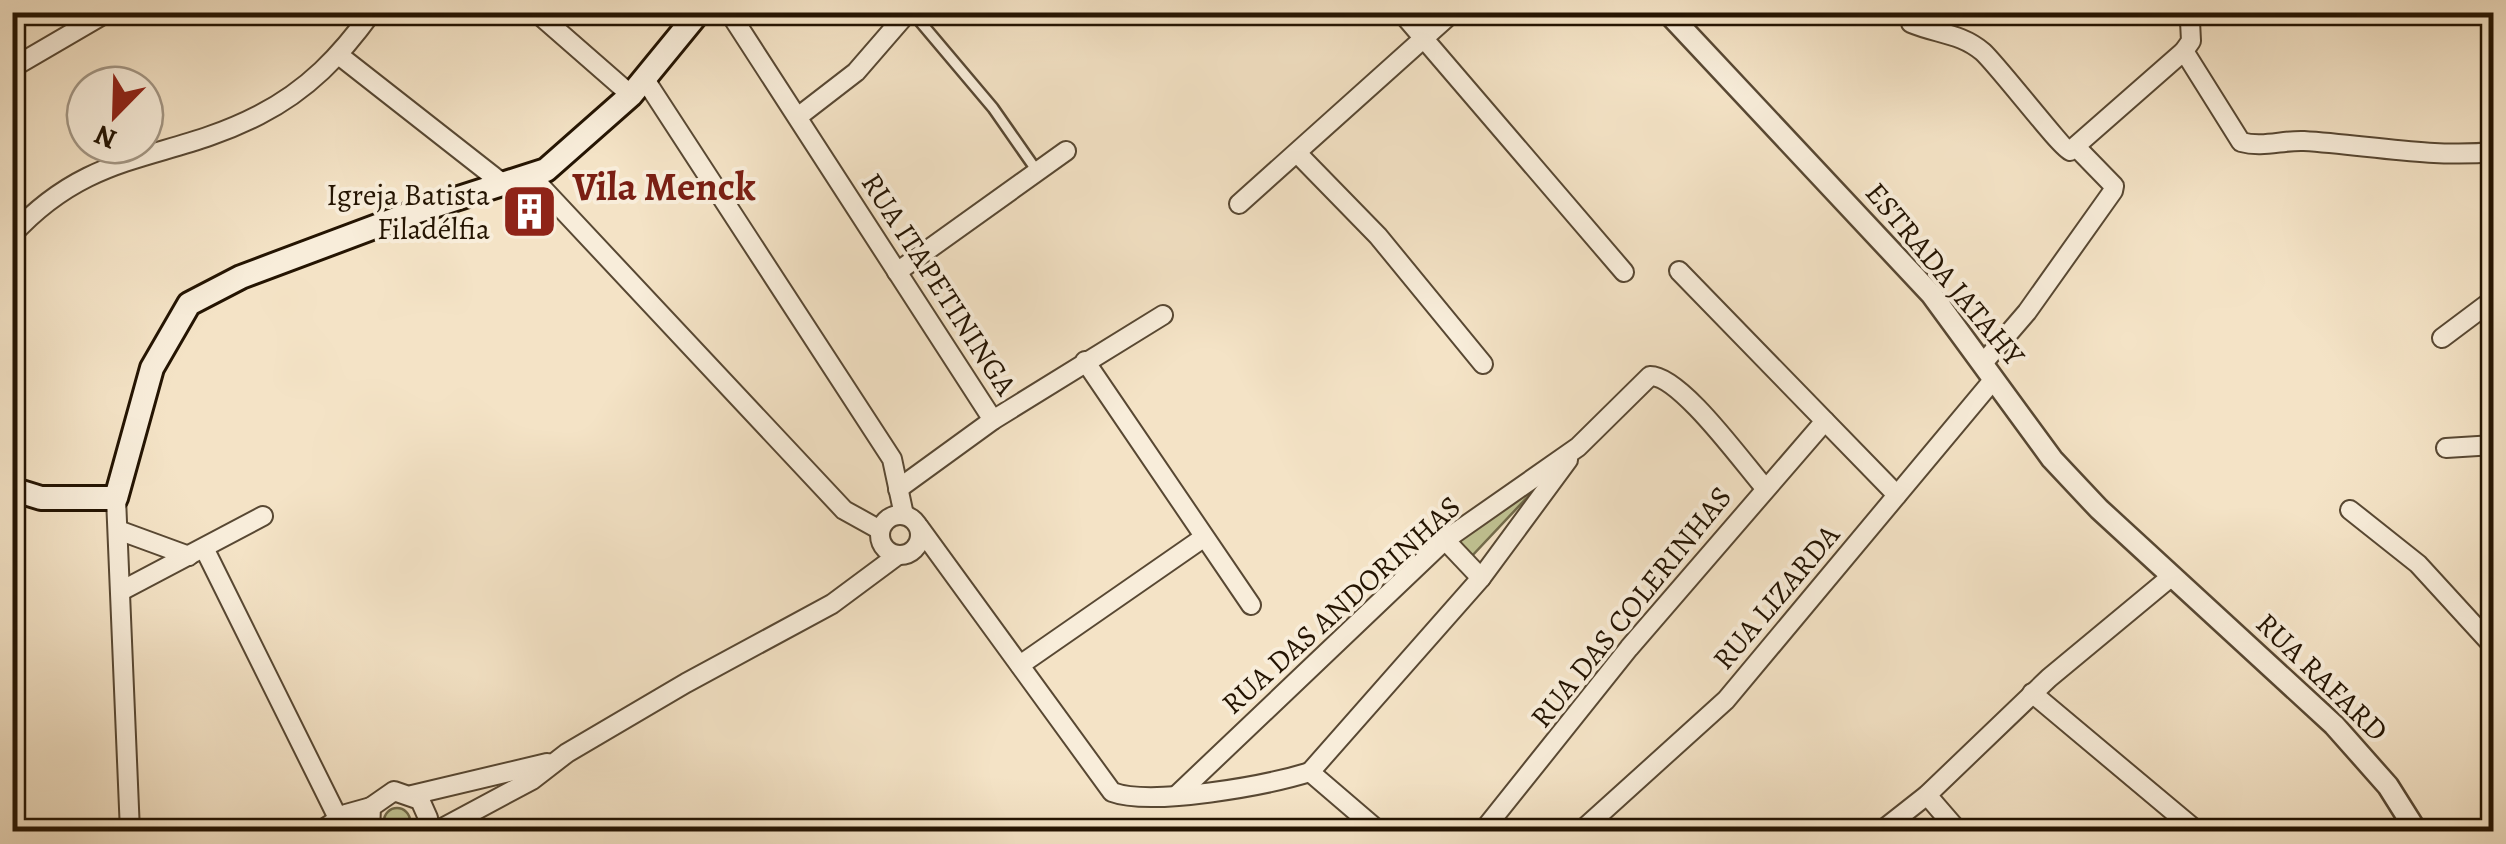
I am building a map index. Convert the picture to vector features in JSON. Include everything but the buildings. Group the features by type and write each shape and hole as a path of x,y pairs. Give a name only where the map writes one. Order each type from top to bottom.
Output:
{"main road":[{"path":"12,489 41,498 116,498 152,368 189,304 242,277 531,176 588,138 638,86 699,12"}],"street":[{"path":"12,68 108,12"},
{"path":"12,235 33,212 78,180 133,156 257,116 322,74 372,12"},
{"path":"435,832 532,780 557,760 832,604 918,544 892,459 638,86 536,12"},
{"name":"RUA ITAPETININGA","path":"729,12 993,420 1163,315"},
{"path":"799,116 856,72 910,12"},
{"path":"1401,12 1624,272"},
{"path":"1239,204 1453,12"},
{"path":"1909,12 1912,23 1966,39 1983,53 2039,113 2062,148 2078,148 2184,51 2191,41 2190,21 2179,12"},
{"name":"ESTRADA JATAHY","path":"1677,16 1868,225 1989,370 2052,459 2172,576"},
{"path":"2184,51 2241,142 2256,146 2300,141 2450,156 2494,152"},
{"path":"340,56 502,183"},
{"name":"RUA LIZARDA","path":"1580,832 1726,700 1897,495 1989,370 2114,186 2078,148"},
{"path":"898,272 1066,152"},
{"path":"1298,154 1378,236 1483,364"},
{"path":"531,176 844,510 880,530"},
{"path":"1679,271 1897,495"},
{"path":"2442,338 2494,299"},
{"path":"1086,362 1251,605"},
{"name":"RUA DAS ANDORINHAS","path":"1178,794 1445,540 1578,447 1641,383 1659,376 1683,394 1765,488"},
{"path":"898,488 993,420"},
{"name":"RUA DAS COLERINHAS","path":"1482,832 1765,488 1826,421"},
{"path":"2446,448 2494,445"},
{"path":"911,521 1112,792 1140,798 1178,794 1276,783 1310,772 1480,578 1578,447"},
{"path":"116,498 130,832"},
{"path":"2350,510 2418,564 2494,647"},
{"path":"120,592 263,516"},
{"path":"898,556 882,544 880,530 887,520 911,521"},
{"path":"118,530 197,553 338,818"},
{"path":"1020,666 1203,538"},
{"path":"1445,540 1480,578"},
{"path":"1880,832 1927,795 2032,694 2172,576"},
{"name":"RUA RAFARD","path":"2172,576 2360,753 2418,832"},
{"path":"2032,694 2198,832"},
{"path":"319,832 338,818 371,806 385,794 412,795 557,760"},
{"path":"1310,772 1380,832"},
{"path":"412,795 425,809 426,832"},
{"path":"1927,795 1958,832"},
{"path":"370,832 371,806"}],"lane":[{"path":"910,12 993,108 1036,171"}],"green space":[{"path":"1569,453 1470,558 1456,544"},
{"path":"397,808 406,812 410,821 406,830 397,834 388,830 384,821 388,812"}],"place":[{"name":"Igreja Batista Filadélfia","path":"529,212"}],"district":[{"name":"Vila Menck","path":"664,186"}]}
